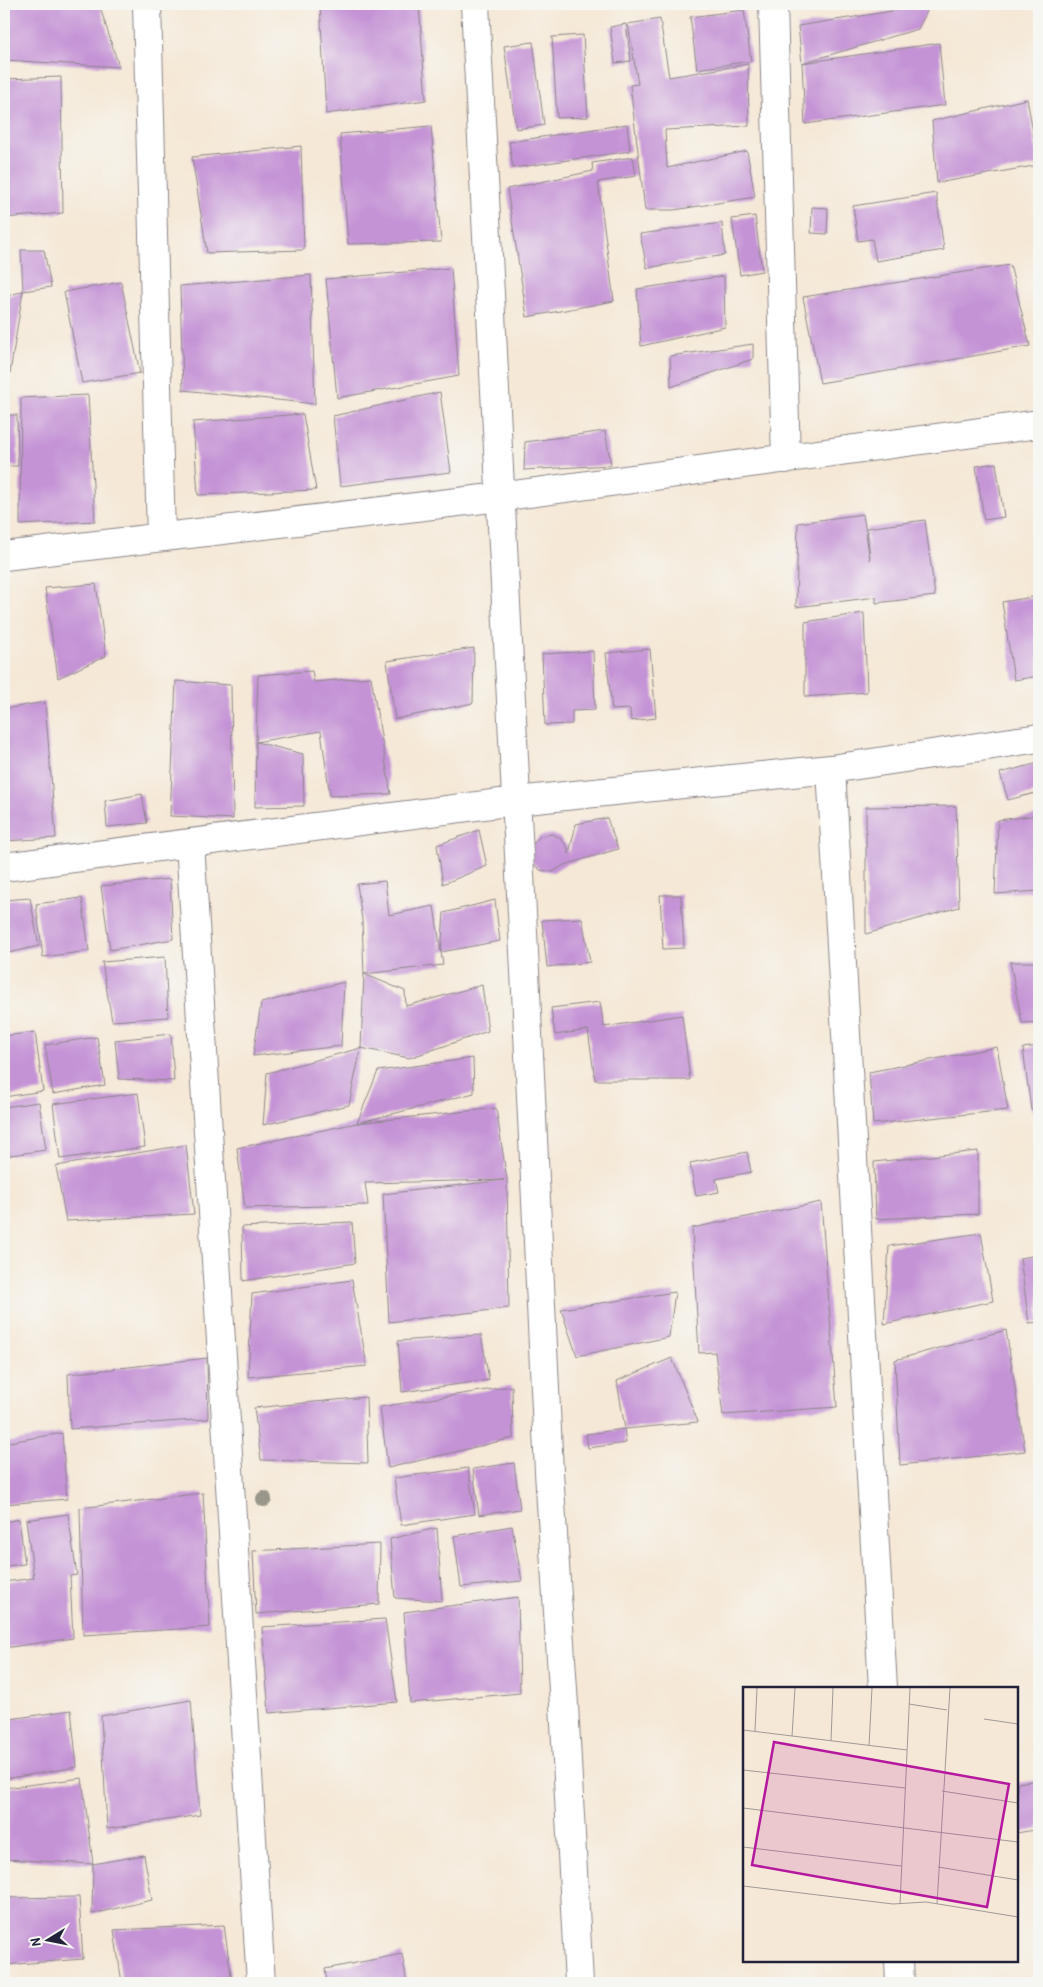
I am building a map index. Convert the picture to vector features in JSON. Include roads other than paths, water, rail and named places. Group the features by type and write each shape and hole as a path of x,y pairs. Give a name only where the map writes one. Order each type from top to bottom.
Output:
{"street":[{"path":"146,4 162,537"},
{"path":"475,4 548,1472 564,1705 579,1983"},
{"path":"773,4 786,459"},
{"path":"4,556 500,497 1039,424"},
{"path":"4,867 516,801 831,769 1039,738"},
{"path":"831,769 883,1687"},
{"path":"190,843 261,1983"},
{"path":"899,1962 900,1983"}]}
